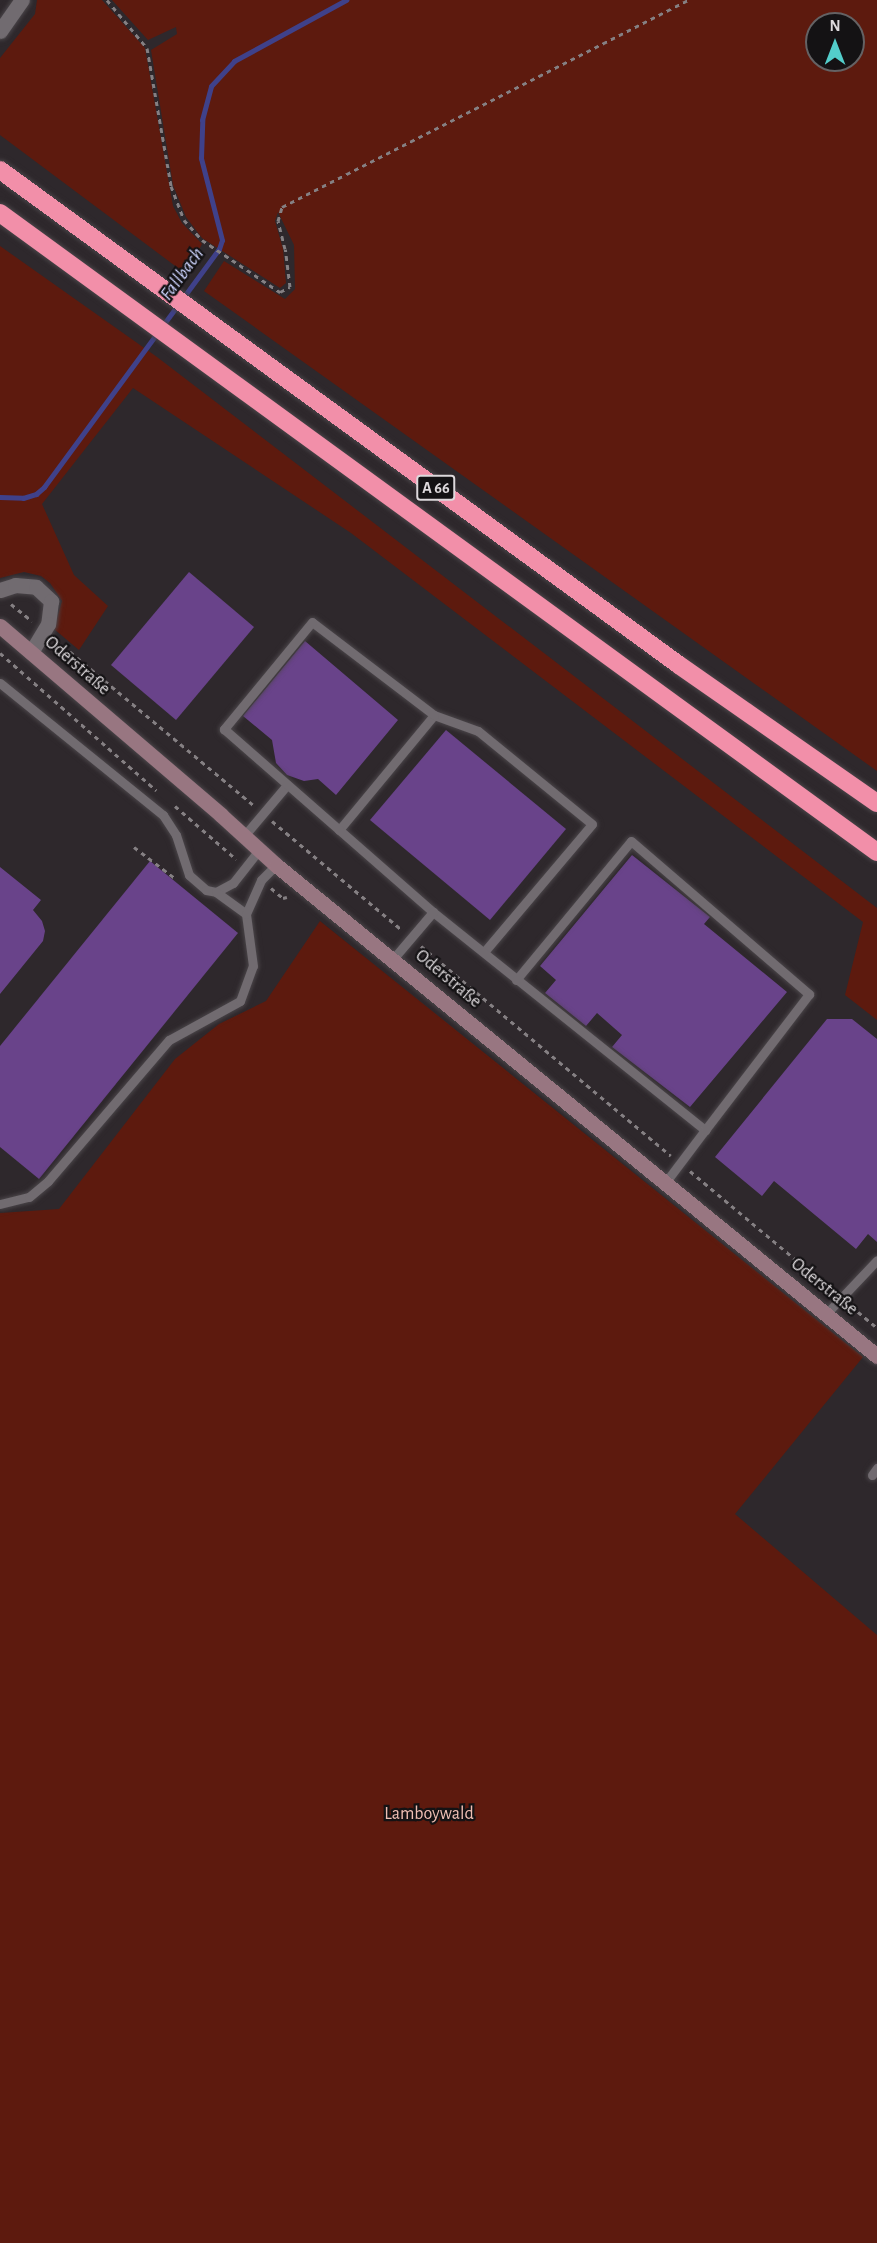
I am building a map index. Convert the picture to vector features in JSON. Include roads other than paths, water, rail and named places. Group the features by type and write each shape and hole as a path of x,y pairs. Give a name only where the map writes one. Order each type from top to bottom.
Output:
{"highway":[{"name":"A 66","path":"0,170 679,665 877,803"},
{"name":"A 66","path":"0,213 877,852"}],"street":[{"path":"0,31 22,0"},
{"path":"4,596 15,585 27,585 45,592 51,601 52,611 31,652"},
{"name":"Oderstraße","path":"0,626 276,865 877,1356"}],"lane":[{"path":"484,952 592,824 478,731 434,715 312,622 224,729 433,912 705,1130"},
{"path":"0,683 163,815 176,835 189,875 206,890 216,892 246,914"},
{"path":"339,830 434,715"},
{"path":"244,836 287,785"},
{"path":"516,980 631,841 809,994 665,1183"},
{"path":"216,892 238,879 259,850"},
{"path":"0,1204 29,1197 48,1180 169,1040 240,1001 253,966 246,914 261,880 276,865"},
{"path":"393,959 433,912"},
{"path":"826,1314 877,1260"}],"waterway":[{"name":"Fallbach","path":"0,497 23,498 36,494 44,487 219,249 222,240 201,158 202,120 211,86 234,61 346,0"}],"park label":[{"name":"Lamboywald","path":"429,1814"}]}
